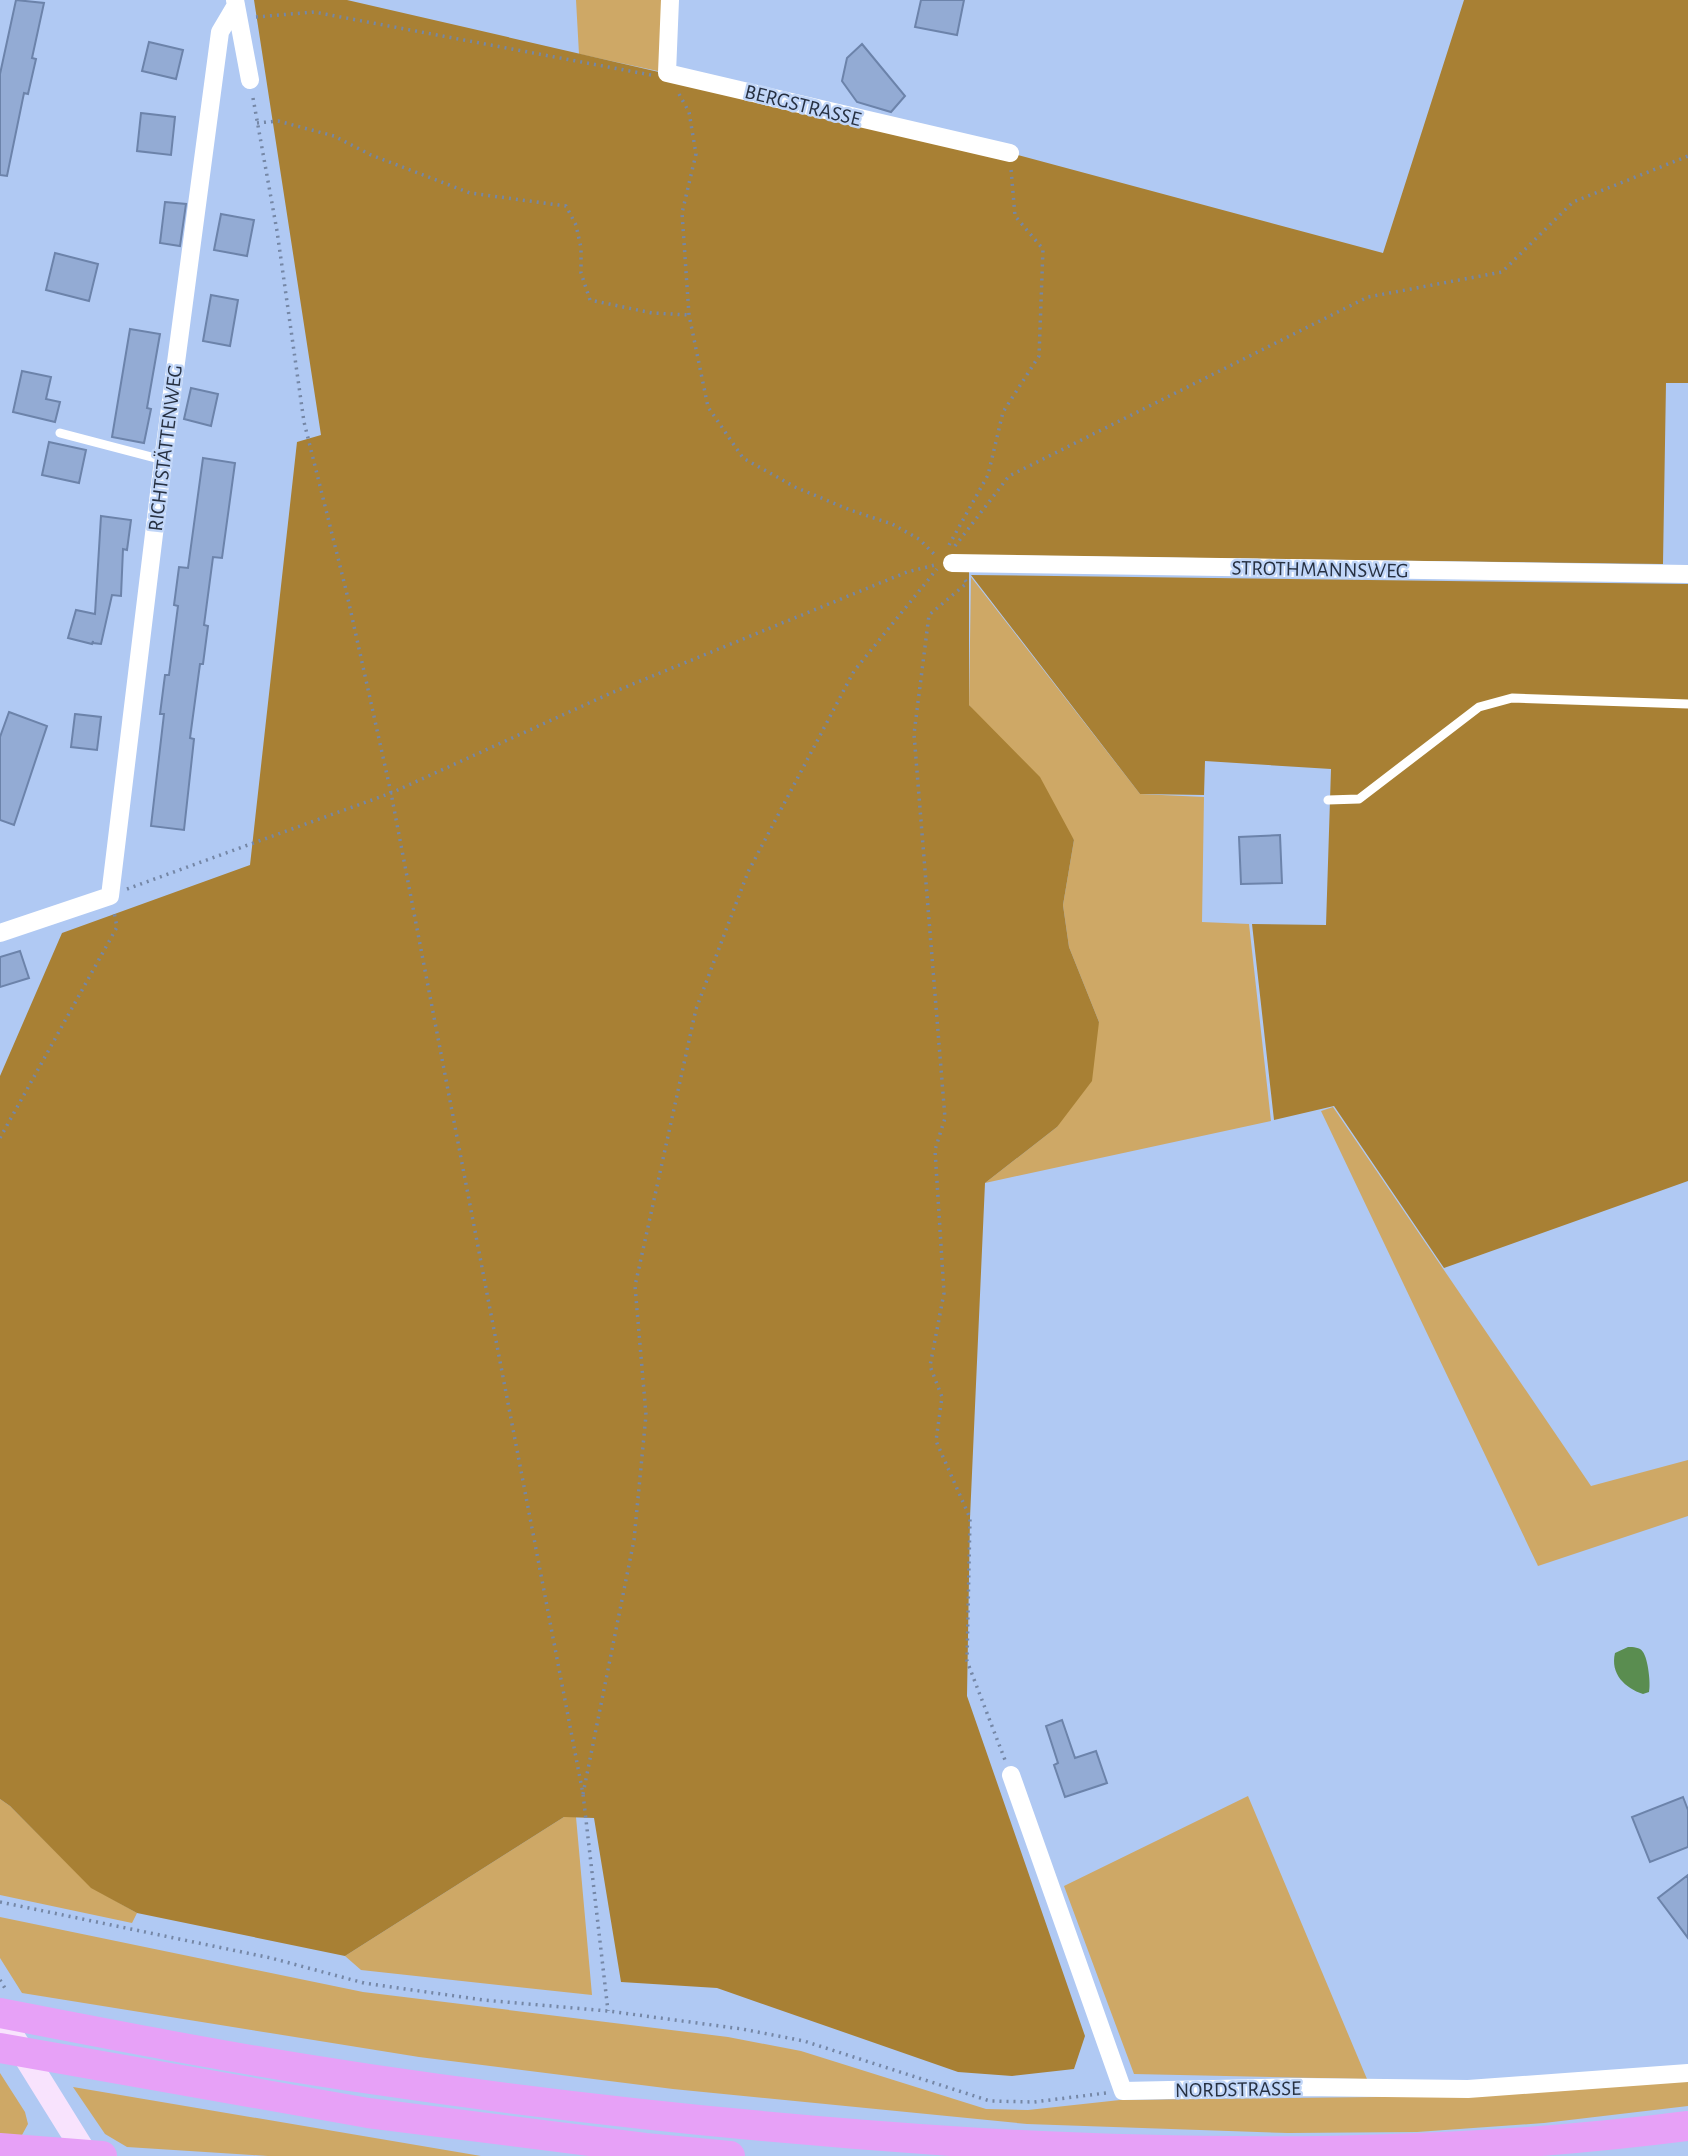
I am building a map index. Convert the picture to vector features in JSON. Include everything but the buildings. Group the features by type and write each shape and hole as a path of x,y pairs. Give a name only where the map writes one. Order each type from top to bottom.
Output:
{"highway":[{"path":"0,2015 371,2079 646,2116 888,2137 1187,2153 1322,2153 1491,2148 1640,2134 1688,2126"},
{"path":"0,2049 368,2113 730,2156"},
{"path":"0,2148 91,2155"}],"main road":[{"path":"0,2015 52,2100 91,2155"}],"street":[{"path":"667,73 670,0"},
{"path":"236,8 250,80"},
{"name":"RICHTSTÄTTENWEG","path":"110,896 163,460 220,32 236,8"},
{"name":"BERGSTRASSE","path":"667,73 1010,153"},
{"name":"STROTHMANNSWEG","path":"947,558 1688,574"},
{"path":"0,933 110,896"},
{"path":"1011,1775 1123,2091"},
{"name":"NORDSTRASSE","path":"1123,2091 1301,2087 1468,2089 1688,2073"}],"lane":[{"path":"60,433 163,460"},
{"path":"1328,800 1359,799 1479,707 1512,698 1688,704"}],"path":[{"path":"236,8 314,12 647,76 667,73 689,112 696,154 682,213 689,315 708,407 743,458 795,487 892,524 919,538 947,558 967,583 929,615 914,734 945,1118 935,1150 944,1293 930,1366 942,1397 936,1441 970,1518 968,1661 1011,1775"},
{"path":"250,80 277,231 304,422 391,793 583,1794 608,2011"},
{"path":"257,122 278,121 334,136 371,155 470,193 566,206 576,225 581,248 581,273 590,300 652,313 689,315"},
{"path":"0,1138 117,927 110,896 391,793 611,693 947,558 988,475 1003,412 1039,356 1043,248 1015,216 1010,153"},
{"path":"583,1794 634,1540 646,1415 635,1286 696,1009 748,872 854,671 947,558 1009,476 1368,297 1502,272 1573,202 1688,156"},
{"path":"0,1902 271,1958 364,1983 482,2000 608,2011 742,2029 804,2041 990,2101 1034,2102 1123,2091"}],"shaded area":[{"path":"254,0 347,0 1010,153 1383,253 1464,0 1688,0 1688,383 1666,383 1663,564 969,555 969,705 1040,777 1074,840 1063,905 1069,947 1099,1022 1092,1081 1057,1127 985,1183 970,1518 967,1696 1085,2036 1074,2069 1012,2076 958,2072 717,1988 621,1982 594,1818 564,1817 345,1956 137,1913 91,1888 0,1799 0,1076 62,933 250,865 297,442 321,435"},
{"path":"576,0 667,0 667,73 579,54"},
{"path":"971,575 1688,584 1688,1181 1444,1268 1334,1106 1274,1120 1252,924 1326,925 1331,769 1205,761 1204,795 1140,794"},
{"path":"971,577 1140,794 1204,797 1202,922 1249,924 1271,1121 985,1183 1057,1127 1099,1022 1069,947 1063,905 1074,840 969,705"},
{"path":"1333,1107 1591,1486 1688,1460 1688,1516 1538,1566 1321,1111"},
{"path":"1628,1647 1640,1649 1645,1655 1649,1672 1649,1692 1643,1694 1630,1688 1617,1674 1615,1653"},
{"path":"1248,1796 1367,2079 1134,2074 1064,1886"},
{"path":"0,1799 91,1887 137,1913 132,1923 0,1895"},
{"path":"564,1817 576,1817 592,1995 361,1970 345,1956"},
{"path":"0,1917 363,1992 728,2037 801,2051 986,2109 1028,2110 1120,2100 1463,2096 1688,2080 1688,2106 1544,2123 1417,2132 1288,2133 1027,2124 673,2089 419,2057 22,1993 0,1958"},
{"path":"0,2073 25,2112 28,2124 22,2135 0,2138"},
{"path":"73,2087 481,2156 268,2156 127,2147 105,2134"}]}
